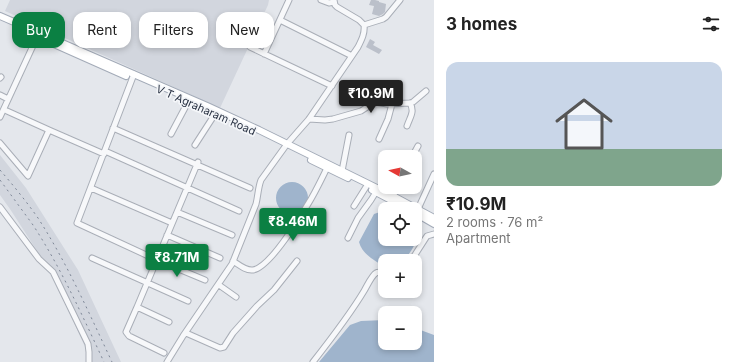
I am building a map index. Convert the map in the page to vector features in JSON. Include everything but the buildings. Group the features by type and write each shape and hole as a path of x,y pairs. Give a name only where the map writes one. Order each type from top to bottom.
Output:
{"main road":[{"name":"V T Agraharam Road","path":"0,16 10,22 286,146"},
{"name":"V T Agraharam Road","path":"0,21 10,22"},
{"name":"V T Agraharam Road","path":"64,48 207,106 395,202"},
{"path":"286,146 342,171 402,202"},
{"path":"422,213 434,218"},
{"path":"422,215 434,224"}],"street":[{"path":"264,54 289,0"},
{"path":"167,362 219,285 233,261 256,204 261,180 286,146 309,119 352,56 364,34 364,25 359,20 337,7 334,1 329,3 321,0"},
{"path":"364,25 386,18 400,0"},
{"path":"280,20 352,56"},
{"path":"0,117 32,48"},
{"path":"252,48 332,86"},
{"path":"133,76 77,223 157,260 205,280"},
{"path":"309,119 329,120 361,111 375,102 392,104 410,103 426,91"},
{"path":"0,95 8,99"},
{"path":"171,134 188,102"},
{"path":"407,126 413,111 410,103"},
{"path":"379,139 388,119 392,104"},
{"path":"7,111 239,210"},
{"path":"195,145 215,114"},
{"path":"114,128 198,163 250,188"},
{"path":"0,143 28,176 49,130"},
{"path":"342,171 349,135"},
{"path":"416,150 418,146"},
{"path":"164,353 129,336 126,332 198,163"},
{"path":"233,261 246,269 257,269 276,252 309,204 327,168"},
{"path":"420,202 434,174"},
{"path":"354,206 366,187"},
{"path":"91,188 172,223"},
{"path":"348,238 358,218 372,200 376,192"},
{"path":"0,207 39,259 53,272 88,344 90,352 89,362"},
{"path":"177,212 232,235"},
{"path":"415,254 427,236 434,234"},
{"path":"167,235 220,258"},
{"path":"92,258 188,301"},
{"path":"186,333 220,348 224,347 238,328 257,306 274,290 297,261"},
{"path":"313,362 327,345 373,276 378,272"},
{"path":"219,285 236,297"},
{"path":"137,308 169,322"}],"shaded area":[{"path":"10,0 269,0 265,12 216,12 216,48 248,48 220,108 87,48 131,48 131,12 73,12 73,42 65,38 65,12 12,12 12,14 5,11"},
{"path":"0,155 26,188 78,270 121,362 92,362 50,271 0,195"}],"water":[{"path":"289,182 295,182 305,189 308,198 307,204 301,211 295,214 289,214 279,207 276,201 276,195 283,185"},
{"path":"378,213 378,246 414,246 409,254 378,254 378,263 366,254 359,242 374,214"},
{"path":"378,320 378,350 422,350 422,331 434,335 434,362 319,362 350,325 361,321"}],"railway":[{"path":"0,170 29,205 49,235 77,288 112,362"},
{"path":"0,180 33,225 53,258 104,362"}]}
